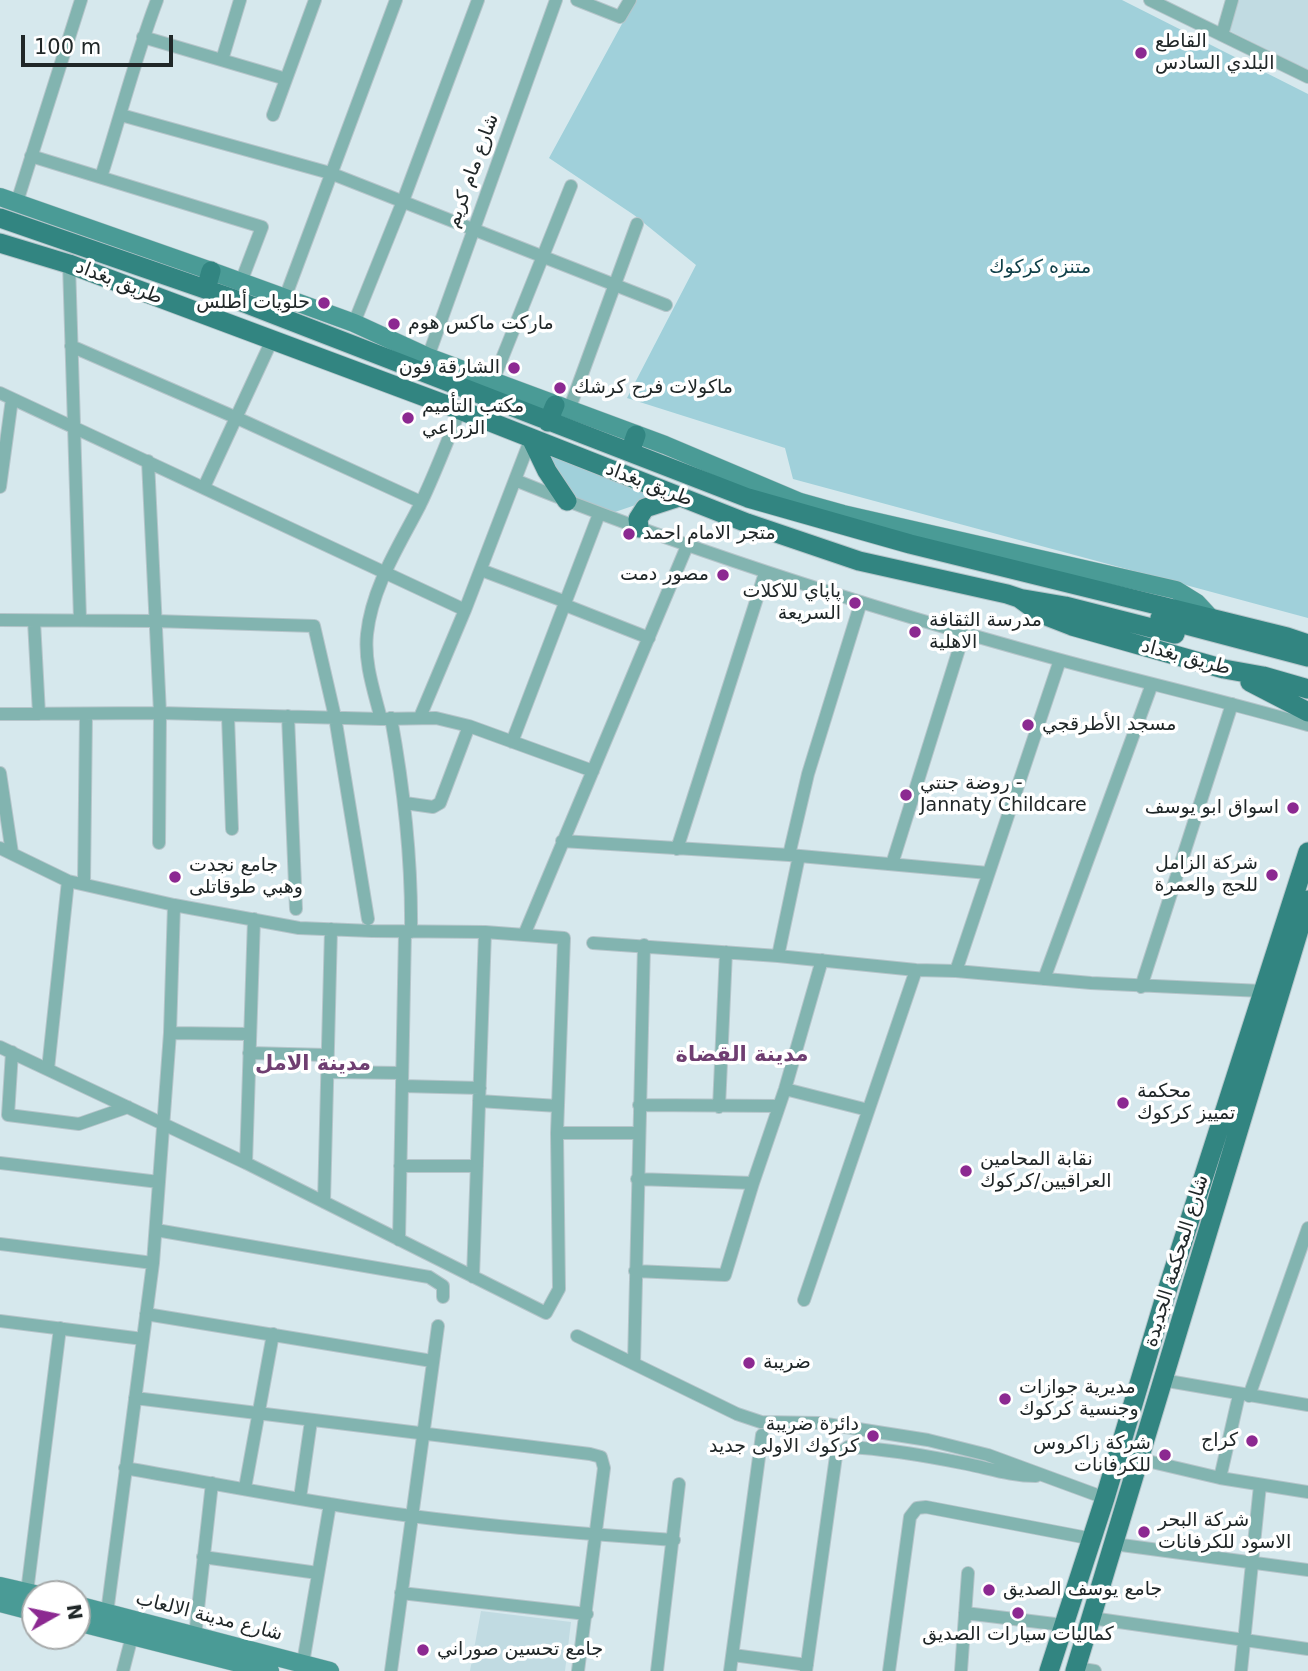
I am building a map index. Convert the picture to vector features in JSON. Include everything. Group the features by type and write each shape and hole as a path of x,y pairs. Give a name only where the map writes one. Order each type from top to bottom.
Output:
{"main road":[{"name":"طريق بغداد","path":"7,204 46,222 209,280 260,309 400,354 557,412 748,498 929,540 987,562 1308,644"},
{"name":"طريق بغداد","path":"0,243 69,264 460,410 747,523 859,561 1007,594 1025,591 1041,614 1072,626 1224,669 1263,676 1308,689"},
{"path":"209,280 242,282 354,323 400,354 428,357 493,381 557,412"},
{"path":"248,332 260,309"},
{"path":"531,438 547,471 567,501"},
{"path":"639,528 638,519 645,508 680,497"},
{"path":"929,540 1175,590 1197,603 1210,617"},
{"path":"987,562 1025,591 1065,606 1308,667"},
{"path":"1025,591 1308,657"},
{"path":"1287,637 1308,637"},
{"path":"1224,669 1308,712"},
{"name":"شارع المحكمة الجديدة","path":"1049,1671 1093,1539 1165,1297 1308,852"},
{"name":"شارع المحكمة الجديدة","path":"1082,1670 1091,1618 1308,900"},
{"path":"0,1586 21,1591"},
{"path":"0,1603 21,1608"},
{"name":"شارع مدينة الالعاب","path":"91,1609 330,1671"},
{"name":"شارع مدينة الالعاب","path":"91,1626 270,1671"}],"street":[{"path":"7,204 32,156 81,0"},
{"path":"101,177 143,37 157,0"},
{"path":"222,60 240,0"},
{"path":"273,115 315,0"},
{"path":"285,298 396,0"},
{"path":"354,323 478,0"},
{"name":"شارع مام كريم","path":"428,357 556,0"},
{"path":"577,0 620,17 630,0"},
{"path":"1150,0 1308,77"},
{"path":"1222,35 1232,0"},
{"path":"143,37 286,79"},
{"path":"121,116 330,173 666,305"},
{"path":"32,156 262,227 242,282"},
{"path":"493,381 571,186"},
{"path":"557,412 638,224"},
{"path":"69,264 80,619"},
{"path":"204,486 272,340"},
{"path":"71,346 421,502"},
{"path":"0,487 6,396 465,610"},
{"path":"398,1240 410,867 405,803 386,719 367,656 367,634 384,573 421,502 460,410"},
{"path":"420,717 481,570 531,438"},
{"path":"148,461 160,713 159,843"},
{"path":"515,480 599,514 765,573 1060,660 1308,725"},
{"path":"512,742 599,514"},
{"path":"524,935 687,546"},
{"path":"481,570 649,638"},
{"path":"677,849 765,573"},
{"path":"778,956 808,774 861,602"},
{"path":"0,620 80,619 314,626 335,717 368,919"},
{"path":"34,621 39,714"},
{"path":"892,864 964,633"},
{"path":"956,971 1060,660"},
{"path":"1045,979 1152,684"},
{"path":"1141,987 1233,704"},
{"path":"83,884 86,713"},
{"path":"0,714 160,713 436,718 469,726 593,771"},
{"path":"228,716 232,829"},
{"path":"288,716 296,909"},
{"path":"405,803 433,807 440,803 469,726"},
{"path":"0,773 6,850 68,881 174,905 299,928 485,932 564,938 557,1133 559,1289 546,1313 246,1163 0,1046"},
{"path":"562,841 794,855 988,873"},
{"path":"48,1069 68,881"},
{"path":"107,1613 153,1263 165,1124 174,905"},
{"path":"246,1163 254,919"},
{"path":"324,1202 331,929"},
{"path":"473,1277 485,932"},
{"path":"593,943 726,951 916,970 1141,987 1262,991"},
{"path":"634,1363 644,945"},
{"path":"719,1107 726,951"},
{"path":"635,1271 725,1275 785,1089 822,960"},
{"path":"804,1300 916,970"},
{"path":"170,1033 250,1034"},
{"path":"12,1052 8,1115 79,1124 128,1107"},
{"path":"249,1053 327,1055"},
{"path":"327,1072 402,1079 479,1095 558,1106"},
{"path":"785,1089 868,1110"},
{"path":"639,1105 779,1106"},
{"path":"557,1133 639,1133"},
{"path":"0,1163 159,1182"},
{"path":"400,1166 477,1166"},
{"path":"637,1179 753,1183"},
{"path":"1220,1478 1244,1395 1308,1228"},
{"path":"156,1230 429,1278 443,1286 443,1297"},
{"path":"0,1244 153,1263"},
{"path":"146,1314 432,1361"},
{"path":"0,1321 143,1339"},
{"path":"391,1671 438,1326"},
{"path":"32,1580 60,1328"},
{"path":"245,1488 273,1334"},
{"path":"577,1336 737,1414 761,1422 820,1423 928,1440 988,1455 1105,1498"},
{"path":"1162,1380 1308,1405"},
{"path":"135,1398 601,1457 604,1468 578,1671"},
{"path":"300,1498 312,1421"},
{"path":"730,1671 762,1435"},
{"path":"733,1655 807,1668 836,1456 848,1447 883,1449 958,1462 1015,1476 1044,1475"},
{"path":"1139,1459 1220,1478 1308,1492"},
{"path":"125,1468 330,1504 413,1515 674,1540"},
{"path":"195,1636 212,1483"},
{"path":"657,1671 679,1484"},
{"path":"1241,1671 1260,1485"},
{"path":"303,1663 330,1504"},
{"path":"890,1671 906,1540 910,1517 917,1507 1093,1539"},
{"path":"1114,1544 1308,1570"},
{"path":"203,1557 318,1573"},
{"path":"961,1671 968,1573"},
{"path":"401,1593 587,1614"},
{"path":"965,1613 1063,1625"},
{"path":"1091,1618 1308,1649"},
{"path":"123,1671 132,1636"}],"shaded area":[{"path":"1238,0 1308,0 1308,70 1230,31"},
{"path":"481,1611 571,1622 565,1671 470,1671"}],"green space":[{"name":"متنزه كركوك","path":"635,0 1122,0 1308,94 1308,618 793,479 785,448 627,398 696,265 634,215 549,158"},
{"path":"544,450 662,496 615,512 570,496"}],"place":[{"name":"القاطع البلدي السادس","path":"1141,53"},
{"name":"حلويات أطلس","path":"324,303"},
{"name":"ماركت ماكس هوم","path":"394,324"},
{"name":"الشارقة فون","path":"514,368"},
{"name":"ماكولات فرح كرشك","path":"560,388"},
{"name":"مكتب التأميم الزراعي","path":"408,418"},
{"name":"متجر الامام احمد","path":"629,534"},
{"name":"مصور دمت","path":"723,575"},
{"name":"پاپاي للاكلات السريعة","path":"855,603"},
{"name":"مدرسة الثقافة الاهلية","path":"915,632"},
{"name":"مسجد الأطرقجي","path":"1028,725"},
{"name":"روضة جنتي - Jannaty Childcare","path":"906,795"},
{"name":"اسواق ابو يوسف","path":"1293,808"},
{"name":"شركة الزامل للحج والعمرة","path":"1272,875"},
{"name":"جامع نجدت وهبي طوقاتلى","path":"175,877"},
{"name":"محكمة تمييز كركوك","path":"1123,1103"},
{"name":"نقابة المحامين العراقيين/كركوك","path":"966,1171"},
{"name":"ضريبة","path":"749,1363"},
{"name":"مديرية جوازات وجنسية كركوك","path":"1005,1399"},
{"name":"دائرة ضريبة كركوك الاولی جدید","path":"873,1436"},
{"name":"كراج","path":"1252,1441"},
{"name":"شركة زاكروس للكرفانات","path":"1165,1455"},
{"name":"شركة البحر الاسود للكرفانات","path":"1144,1532"},
{"name":"جامع يوسف الصديق","path":"989,1590"},
{"name":"كماليات سيارات الصديق","path":"1018,1613"},
{"name":"جامع تحسين صوراني","path":"423,1650"}],"district":[{"name":"مدينة القضاة","path":"742,1056"},
{"name":"مدينة الامل","path":"313,1065"}]}
